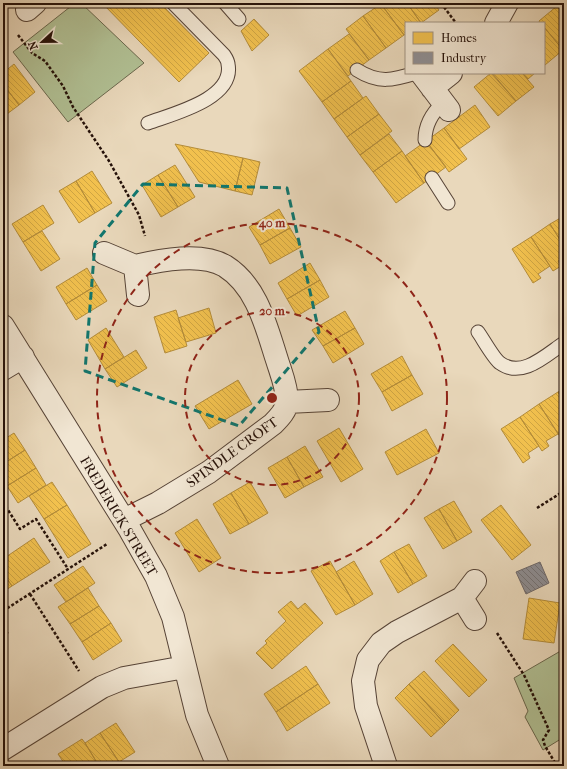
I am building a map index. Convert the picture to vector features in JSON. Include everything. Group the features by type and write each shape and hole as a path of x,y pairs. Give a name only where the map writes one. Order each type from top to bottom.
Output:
{"street":[{"path":"497,22 507,3"},
{"path":"436,94 450,74"},
{"path":"104,253 144,264 138,294"},
{"name":"SPINDLE CROFT","path":"127,525 158,503 209,472 273,424 282,414 287,402 283,382 263,314 254,297 240,279 225,266 207,259 171,259 144,264"},
{"name":"FREDERICK STREET","path":"3,326 127,525 156,576 170,610 197,715 218,766"},
{"path":"3,369 22,357"},
{"path":"287,402 328,400"},
{"path":"386,766 366,706 363,681 368,660 381,643 397,632 462,598 475,581"},
{"path":"462,598 475,619"},
{"path":"3,749 102,686 124,678 185,667"}],"lane":[{"path":"148,122 198,105 219,89 227,76 228,64 224,55 173,3"},
{"path":"225,3 239,19"},
{"path":"357,70 377,80 395,80 413,74"},
{"path":"425,140 428,121 436,110 436,94"},
{"path":"432,178 448,203"},
{"path":"478,332 500,363 515,369 529,367 564,343"}],"path":[{"path":"441,3 455,22"},
{"path":"14,30 32,53 45,61 63,86 73,107 109,161 139,215 144,264"},
{"path":"537,508 564,491"},
{"path":"3,502 20,529 36,519 68,569"},
{"path":"3,511 7,508"},
{"path":"3,611 68,569 127,525"},
{"path":"30,594 92,692"},
{"path":"475,619 498,634 524,675 549,730 543,740 557,766"},
{"path":"3,635 8,632"}],"highlighted area":[{"path":"143,184 287,188 319,332 239,426 85,371 95,243"}],"green space":[{"path":"75,3 81,3 144,63 68,122 13,52"},
{"path":"564,649 564,737 543,750 525,717 528,711 514,678"}],"building: Homes":[{"path":"102,3 160,3 209,53 179,82"},
{"path":"407,3 420,22 405,22 404,35 381,4"},
{"path":"407,3 434,3 439,10 420,22"},
{"path":"555,3 564,3 564,14 557,6"},
{"path":"381,4 404,35 386,48 363,16"},
{"path":"557,6 564,14 563,50 545,28 545,22 539,21"},
{"path":"363,16 386,48 369,60 346,29"},
{"path":"254,19 269,35 252,51 241,31"},
{"path":"545,28 563,50 545,65"},
{"path":"349,34 369,60 348,76 328,49"},
{"path":"328,49 351,81 322,102 299,71"},
{"path":"14,64 35,92 19,105 3,84 3,73"},
{"path":"490,74 492,74 516,101 498,116 474,87"},
{"path":"493,74 523,74 534,87 516,101"},
{"path":"523,74 534,74 528,79"},
{"path":"351,81 363,98 334,119 322,102"},
{"path":"3,84 19,105 3,117"},
{"path":"366,96 379,114 347,137 334,119"},
{"path":"475,105 490,127 459,149 444,128"},
{"path":"379,114 392,131 360,155 347,137"},
{"path":"444,128 467,159 449,172 426,141"},
{"path":"389,134 402,151 373,172 360,155"},
{"path":"426,141 446,167 424,183 405,156"},
{"path":"175,144 243,158 235,191 199,182"},
{"path":"402,151 424,183 396,203 373,172"},
{"path":"243,158 260,162 252,195 235,191"},
{"path":"175,165 195,197 178,207 158,175"},
{"path":"92,171 112,203 95,213 76,181"},
{"path":"158,175 178,207 161,217 142,185"},
{"path":"76,181 95,213 79,223 59,191"},
{"path":"43,205 54,223 23,242 12,224"},
{"path":"279,209 290,228 260,245 249,227"},
{"path":"564,216 564,246 550,224"},
{"path":"550,224 564,246 564,257 558,261 561,266 553,271 531,237"},
{"path":"290,228 301,247 270,264 260,245"},
{"path":"42,231 60,259 41,271 23,242"},
{"path":"531,237 550,266 538,274 541,278 533,283 512,249"},
{"path":"310,263 320,280 287,299 278,283"},
{"path":"87,268 97,285 66,304 56,287"},
{"path":"320,280 329,297 297,316 287,299"},
{"path":"97,285 107,301 76,320 66,304"},
{"path":"209,308 216,333 186,342 178,318"},
{"path":"176,310 187,346 165,353 154,317"},
{"path":"345,311 355,328 323,346 312,330"},
{"path":"106,328 124,357 105,369 88,340"},
{"path":"355,328 364,344 333,363 323,346"},
{"path":"136,350 147,368 117,387 105,369"},
{"path":"402,356 412,375 382,392 371,374"},
{"path":"412,375 423,394 392,411 382,392"},
{"path":"238,380 252,404 209,429 195,406"},
{"path":"564,388 564,401 558,392"},
{"path":"558,392 564,401 564,436 561,438 539,404"},
{"path":"539,404 558,434 546,441 549,446 542,451 520,417"},
{"path":"520,417 539,446 528,453 530,458 523,463 501,429"},
{"path":"3,428 8,437 3,440"},
{"path":"339,428 363,469 341,482 317,441"},
{"path":"426,429 439,453 397,475 385,452"},
{"path":"14,433 25,450 3,464 3,440"},
{"path":"305,446 323,477 304,487 287,457"},
{"path":"25,450 36,468 7,486 3,479 3,464"},
{"path":"287,457 304,487 285,498 268,468"},
{"path":"36,468 46,485 18,503 7,486"},
{"path":"52,482 67,505 44,519 29,496"},
{"path":"250,482 268,513 249,524 231,493"},
{"path":"231,493 249,524 230,534 213,504"},
{"path":"454,501 472,532 457,541 439,509"},
{"path":"67,505 91,544 68,558 44,519"},
{"path":"501,505 531,545 512,560 481,520"},
{"path":"439,509 457,541 443,549 424,518"},
{"path":"197,519 221,558 199,572 175,533"},
{"path":"34,538 50,562 12,586 3,573 3,559"},
{"path":"409,544 427,576 413,584 394,552"},
{"path":"394,552 413,584 398,593 380,561"},
{"path":"330,561 355,605 336,615 311,571"},
{"path":"354,561 373,594 355,605 336,572"},
{"path":"83,566 95,583 66,602 54,585"},
{"path":"3,573 12,586 3,592"},
{"path":"88,588 99,606 70,624 58,607"},
{"path":"529,598 560,603 554,643 523,639"},
{"path":"291,601 298,609 305,603 323,623 272,669 256,653 267,643 265,641 286,621 278,612"},
{"path":"99,606 111,623 82,642 70,624"},
{"path":"111,623 122,641 93,660 82,642"},
{"path":"453,644 487,680 469,697 435,661"},
{"path":"306,666 318,684 276,712 264,694"},
{"path":"424,671 459,710 445,724 409,684"},
{"path":"318,684 330,703 287,731 276,712"},
{"path":"409,684 445,724 431,737 395,698"},
{"path":"116,723 135,752 119,762 100,733"},
{"path":"100,733 119,762 113,766 99,766 85,743"},
{"path":"82,739 99,766 66,766 58,754"},
{"path":"56,761 59,766 48,766"}],"building: Industry":[{"path":"540,562 549,583 526,594 516,572"}]}
